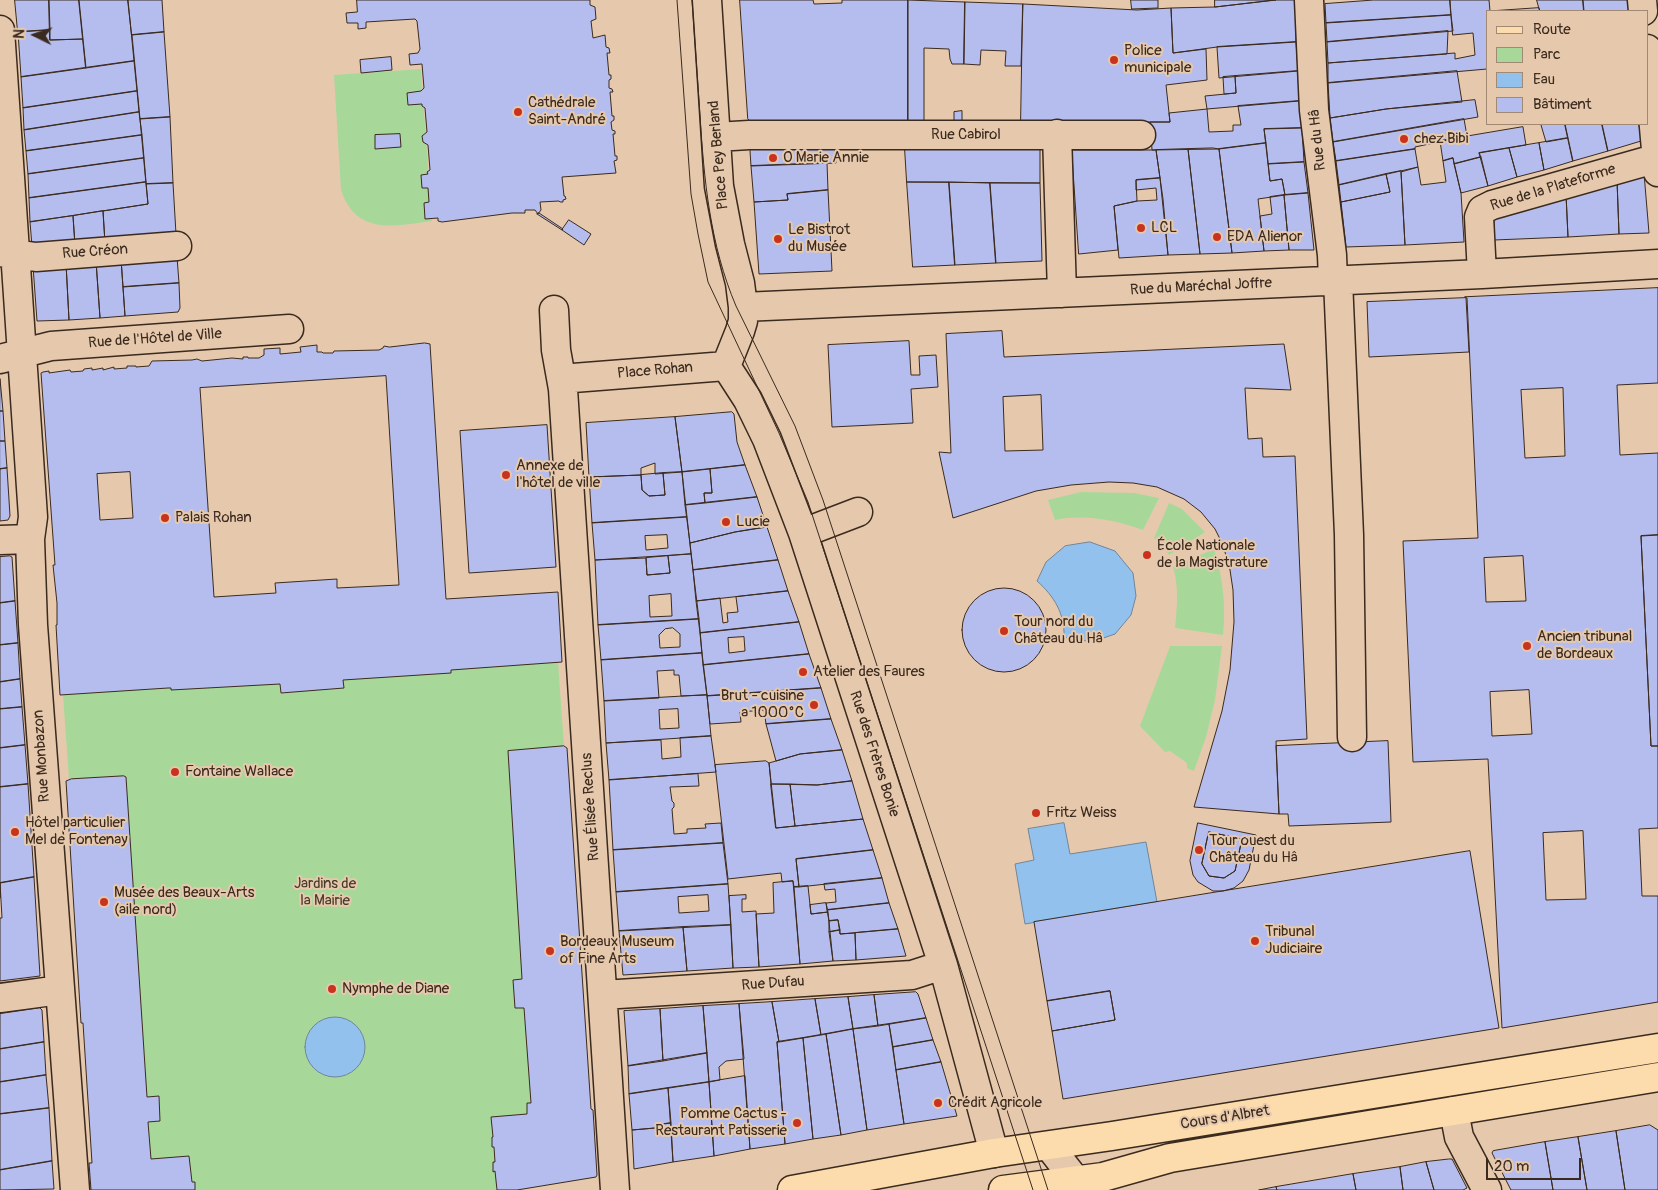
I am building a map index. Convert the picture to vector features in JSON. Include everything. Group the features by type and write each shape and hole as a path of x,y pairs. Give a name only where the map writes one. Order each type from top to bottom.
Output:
{"main road":[{"name":"Cours d'Albret","path":"792,1190 994,1153 1048,1146 1658,1048"},
{"name":"Cours d'Albret","path":"1004,1190 1078,1186 1170,1158 1658,1077"},
{"path":"994,1153 1004,1190"},
{"path":"1129,1190 1145,1173 1170,1158"}],"street":[{"name":"Place Pey Berland","path":"707,0 719,186 730,244 740,283 743,308"},
{"name":"Rue du Hâ","path":"1309,0 1314,110 1336,280 1349,526 1352,737"},
{"name":"Rue Monbazon","path":"0,30 11,356 33,517 30,539 32,625 74,1190"},
{"path":"1648,59 1658,163"},
{"path":"1056,134 1062,294"},
{"name":"Rue Cabirol","path":"716,137 749,135 1141,135"},
{"name":"Rue de la Plateforme","path":"1482,274 1479,217 1482,210 1492,205 1658,163"},
{"name":"Rue Créon","path":"7,253 36,256 176,246"},
{"name":"Rue du Maréchal Joffre","path":"743,308 1482,274 1658,264"},
{"path":"726,366 743,321 743,308"},
{"path":"554,310 556,350 563,389"},
{"name":"Rue de l'Hôtel de Ville","path":"11,356 51,346 289,329"},
{"name":"Place Rohan","path":"563,389 565,383 573,378 726,366"},
{"name":"Rue des Frères Bonie","path":"726,366 748,400 767,438 802,533 942,965 994,1153"},
{"name":"Rue Élisée Reclus","path":"563,389 615,1190"},
{"path":"802,533 858,512"},
{"path":"0,540 30,539"},
{"name":"Rue Dufau","path":"603,995 912,975 942,965"},
{"path":"0,998 60,990"},
{"path":"1454,1111 1459,1137 1487,1190"},
{"path":"1048,1146 1078,1186"}],"green space":[{"path":"421,69 432,221 391,226 378,225 356,215 348,205 341,190 334,75"},
{"path":"1081,492 1134,493 1159,498 1143,530 1122,523 1100,519 1066,518 1055,520 1048,500"},
{"path":"1169,503 1182,509 1205,532 1169,555 1154,538"},
{"path":"1214,549 1220,570 1223,592 1223,635 1175,628 1177,590 1173,567"},
{"path":"1170,646 1222,646 1215,700 1206,737 1194,771 1187,768 1187,763 1170,751 1165,752 1140,726"},
{"name":"Jardins de la Mairie","path":"558,662 564,746 508,751 522,979 513,980 515,1008 524,1008 531,1103 527,1104 527,1114 491,1117 492,1147 494,1147 495,1162 493,1162 493,1171 495,1171 497,1190 195,1190 195,1182 192,1182 189,1156 151,1159 148,1122 160,1121 159,1096 147,1097 126,777 69,779 63,695 168,688 172,690 280,684 281,693 343,688 343,680 451,673 451,670"}],"water":[{"path":"1090,542 1115,551 1133,573 1136,596 1131,615 1115,634 1092,642 1064,637 1063,621 1057,606 1049,593 1037,581 1046,562 1065,546"},
{"path":"1064,823 1070,854 1146,842 1157,902 1025,924 1015,864 1034,860 1028,829"},
{"path":"329,1017 341,1017 352,1022 360,1030 365,1041 363,1059 352,1072 341,1077 329,1077 318,1072 310,1064 305,1053 305,1041 310,1030 318,1022"}],"building":[{"path":"15,0 49,0 50,30 18,32"},
{"path":"49,0 79,0 83,39 50,40"},
{"path":"79,0 128,0 134,61 86,68"},
{"path":"128,0 162,0 164,32 132,35"},
{"name":"Cathédrale Saint-André","path":"357,0 590,0 590,5 595,7 596,19 591,21 593,38 605,35 606,47 609,48 610,53 607,53 609,75 611,75 609,88 613,92 610,92 612,116 614,116 614,120 611,122 612,130 615,131 615,134 613,134 615,156 617,156 617,160 614,161 616,173 562,177 566,199 563,202 540,202 541,210 538,214 535,210 525,210 525,213 442,222 438,221 438,218 425,219 424,203 429,202 428,188 422,188 421,175 428,174 427,172 430,170 428,145 423,142 422,136 427,132 425,108 422,104 408,105 407,93 421,91 424,88 422,64 410,65 409,54 418,53 420,49 417,21 415,19 366,22 366,28 358,29 358,23 347,23 346,13 357,12"},
{"path":"740,0 813,0 814,4 842,3 842,0 908,0 908,122 751,122 748,119"},
{"path":"908,0 965,2 964,64 952,64 949,49 924,48 924,122 908,122"},
{"path":"1131,0 1158,0 1158,8 1132,9"},
{"path":"1215,0 1276,0 1215,7"},
{"path":"1275,0 1296,0 1296,42 1217,47 1173,53 1171,8 1215,7"},
{"path":"1374,0 1450,0 1451,15 1326,23 1325,4"},
{"path":"1450,0 1489,0 1490,10 1486,10 1486,69 1328,83 1328,63 1455,53 1455,59 1475,55 1473,33 1453,35"},
{"path":"1537,0 1583,0 1584,10 1540,10"},
{"path":"1583,0 1629,0 1630,10 1584,10"},
{"path":"965,2 1023,4 1021,66 1005,66 1006,51 981,50 980,65 964,64"},
{"name":"Police municipale","path":"1023,4 1137,10 1171,8 1173,53 1206,49 1207,80 1166,85 1170,122 1021,122"},
{"path":"1539,8 1540,10 1506,10"},
{"path":"1451,15 1453,31 1327,42 1326,23"},
{"path":"50,30 50,40 83,39 86,68 21,77 18,32"},
{"path":"1448,31 1447,54 1328,63 1327,42"},
{"path":"164,32 170,117 140,119 132,35"},
{"path":"1296,42 1298,71 1219,78 1217,47"},
{"path":"391,57 392,70 361,73 360,60"},
{"path":"134,61 137,91 23,108 21,77"},
{"path":"1298,71 1299,101 1207,109 1205,96 1236,93 1235,76"},
{"path":"1457,71 1462,102 1386,109 1330,118 1328,83"},
{"path":"1235,76 1236,93 1224,94 1223,77"},
{"path":"137,91 139,112 24,130 23,108"},
{"path":"1475,100 1478,117 1333,142 1330,118 1386,109"},
{"path":"1299,101 1302,128 1264,129 1266,143 1219,149 1152,150 1150,122 1170,122 1169,113 1207,109 1209,132 1233,131 1233,125 1241,125 1238,106"},
{"path":"962,111 962,122 954,122 954,112"},
{"path":"139,112 142,135 26,151 24,130"},
{"path":"170,117 173,183 146,184 140,119"},
{"name":"chez Bibi","path":"1464,119 1467,136 1415,147 1415,149 1336,161 1333,142"},
{"path":"1541,125 1565,125 1568,138 1546,142"},
{"path":"1565,125 1602,125 1608,151 1573,161"},
{"path":"1602,125 1639,125 1641,141 1608,151"},
{"path":"1523,127 1526,145 1479,153 1481,157 1454,164 1453,158 1443,161 1440,141"},
{"path":"1302,128 1304,162 1268,164 1264,129"},
{"path":"400,134 401,147 375,149 375,135"},
{"path":"142,135 144,158 28,174 26,151"},
{"path":"1568,138 1573,161 1544,170 1539,143"},
{"path":"1266,143 1270,181 1282,179 1285,195 1258,199 1264,251 1232,253 1219,149"},
{"path":"1539,143 1544,170 1517,177 1509,148"},
{"path":"1509,148 1517,177 1488,186 1479,153"},
{"path":"752,149 835,149 836,163 751,166 750,151"},
{"path":"905,149 1040,149 1040,183 907,182"},
{"path":"1188,149 1219,149 1232,253 1200,254"},
{"path":"1188,149 1200,254 1168,255 1156,150"},
{"path":"1415,149 1418,167 1339,185 1336,161"},
{"path":"1072,150 1156,150 1160,178 1136,180 1137,201 1114,206 1118,250 1079,254"},
{"path":"1481,157 1488,186 1461,193 1454,164"},
{"path":"144,158 146,182 29,198 28,174"},
{"path":"1453,158 1461,193 1464,242 1405,245 1401,172 1418,167 1421,185 1446,182 1443,161"},
{"path":"1304,162 1308,193 1285,195 1282,179 1270,181 1268,164"},
{"path":"827,163 828,190 787,194 788,200 754,202 751,166"},
{"path":"1401,171 1405,245 1346,247 1341,202 1390,192 1386,174"},
{"path":"1644,173 1649,233 1619,234 1617,180"},
{"path":"1386,174 1390,192 1341,202 1339,185"},
{"name":"LCL","path":"1160,178 1168,255 1119,258 1114,206 1137,201 1157,200 1156,188 1136,190 1136,180"},
{"path":"1617,180 1619,234 1568,237 1566,194"},
{"path":"146,182 148,204 30,222 29,198"},
{"path":"907,182 949,182 955,265 913,267"},
{"path":"949,182 990,183 996,263 955,265"},
{"path":"173,183 176,234 105,243 103,211 148,204 146,184"},
{"path":"990,183 1040,183 1042,261 996,263"},
{"path":"828,190 832,271 759,274 754,202 788,200 787,194"},
{"path":"1308,193 1314,250 1289,250 1284,195"},
{"path":"1566,194 1568,237 1494,240 1494,215"},
{"path":"1284,195 1289,250 1264,251 1260,216 1272,214 1270,197"},
{"path":"103,211 105,243 75,245 73,216"},
{"path":"539,213 563,229 537,214"},
{"path":"73,216 75,245 32,246 30,222"},
{"path":"569,220 591,234 584,245 562,230"},
{"path":"177,257 179,283 123,287 121,259"},
{"path":"121,259 125,316 100,318 96,261"},
{"path":"96,261 100,318 69,320 66,263"},
{"path":"66,263 69,320 37,321 33,266"},
{"path":"179,283 180,308 178,312 125,316 123,287"},
{"name":"Ancien tribunal de Bordeaux","path":"1658,288 1658,383 1617,385 1620,455 1658,453 1658,535 1641,536 1651,746 1658,746 1658,828 1639,829 1642,896 1658,896 1658,1002 1502,1028 1488,759 1413,762 1403,541 1478,538 1467,298 1465,297","holes":["1563,388 1565,456 1525,458 1521,390","1523,556 1526,601 1486,602 1484,558","1529,690 1532,734 1492,736 1490,692","1583,831 1586,899 1546,900 1543,833"]},
{"path":"1466,298 1469,352 1369,357 1367,302"},
{"path":"1002,331 1004,357 1284,344 1291,390 1245,388 1248,439 1262,438 1263,457 1295,456 1307,739 1276,741 1279,814 1194,807 1222,711 1230,670 1234,622 1230,570 1223,545 1215,529 1201,512 1184,499 1157,487 1133,483 1109,482 1071,485 1036,491 953,518 939,452 951,453 946,334","holes":["1041,395 1043,450 1005,451 1003,397"]},
{"path":"909,341 911,375 920,375 919,356 936,355 938,387 911,389 913,423 832,427 828,345"},
{"name":"Palais Rohan","path":"430,344 446,599 558,592 562,662 451,670 451,673 343,680 344,688 281,693 280,684 171,690 171,688 168,688 60,695 56,625 57,603 53,565 55,565 41,373 70,370 71,372 83,371 84,369 92,368 92,370 103,368 103,370 114,367 114,369 127,368 127,366 149,366 152,361 259,358 264,355 264,349 280,348 280,354 301,352 300,347 317,345 317,352 323,353 379,350 384,346","holes":["386,376 399,585 337,588 337,579 275,583 276,593 214,597 200,388","130,472 133,518 100,520 97,474"]},
{"path":"0,379 3,411 0,411"},
{"path":"0,411 3,411 5,441 0,441"},
{"path":"732,412 734,414 737,442 745,465 682,472 675,417"},
{"path":"675,417 682,472 655,474 655,463 641,468 641,475 589,477 586,423"},
{"name":"Annexe de l'hôtel de ville","path":"547,425 556,567 469,573 460,431"},
{"path":"0,441 5,441 7,468 0,469"},
{"path":"745,465 757,497 705,503 704,493 712,493 710,469"},
{"path":"7,468 10,516 8,520 0,521 0,469"},
{"path":"710,469 712,493 704,493 705,503 685,505 682,472"},
{"path":"682,472 687,517 592,523 589,477 641,475 642,490 649,496 665,495 663,473"},
{"path":"663,473 665,495 649,496 642,490 641,475"},
{"name":"Lucie","path":"757,497 767,527 735,532 690,543 685,505"},
{"path":"687,517 691,554 595,560 592,523","holes":["667,535 668,548 646,550 645,536"]},
{"path":"767,527 778,560 693,570 690,543 735,532"},
{"path":"1658,535 1658,746 1651,746 1641,536"},
{"path":"691,554 699,619 598,625 595,560 646,558 647,575 670,573 668,556","holes":["671,594 672,616 650,617 649,596"]},
{"path":"668,556 670,573 647,575 646,558"},
{"path":"0,557 12,557 15,601 0,603"},
{"path":"778,560 788,591 696,601 693,570"},
{"name":"Tour nord du Château du Hâ","path":"996,588 1012,588 1028,595 1039,606 1046,622 1043,646 1034,660 1028,665 1012,672 996,672 980,665 969,654 962,638 962,622 969,606 980,595"},
{"path":"788,591 799,622 700,633 696,601 720,598 723,623 728,622 727,613 738,612 736,597"},
{"path":"15,601 18,643 0,645 0,603"},
{"path":"699,619 702,653 601,660 598,625","holes":["673,628 680,634 680,647 660,648 659,635 665,629"]},
{"path":"799,622 809,654 703,665 700,633","holes":["744,637 745,651 729,653 728,638"]},
{"path":"18,643 20,679 0,682 0,645"},
{"path":"702,653 707,695 681,696 679,675 674,675 674,670 657,671 659,698 604,701 601,660"},
{"path":"809,654 821,688 707,696 703,665"},
{"path":"20,679 22,707 0,709 0,682"},
{"path":"821,688 831,719 766,724 764,710 740,712 741,722 710,724 707,696"},
{"path":"707,695 711,736 606,743 604,701","holes":["678,709 679,728 660,729 659,710"]},
{"path":"22,707 25,745 0,748 0,709"},
{"path":"831,719 842,750 800,754 776,761 766,724"},
{"path":"711,736 716,772 609,780 606,743 661,740 662,759 681,757 680,738"},
{"path":"1388,741 1391,822 1289,826 1288,814 1279,814 1276,746"},
{"path":"25,745 28,784 0,787 0,748"},
{"name":"Bordeaux Museum of Fine Arts","path":"564,746 567,748 597,1175 596,1177 517,1190 497,1190 495,1171 493,1172 493,1162 495,1162 494,1147 492,1147 491,1117 527,1114 527,1103 531,1103 524,1008 515,1008 513,980 522,979 508,751"},
{"path":"842,750 852,781 817,785 771,784 769,763 800,754"},
{"path":"766,761 769,763 776,828 863,819 873,850 796,859 799,887 794,887 793,881 782,882 781,873 728,879 715,765"},
{"path":"698,774 699,786 670,787 674,803 672,809 674,834 687,833 687,829 706,828 705,824 721,823 723,843 613,850 609,780"},
{"name":"Musée des Beaux-Arts (aile nord)","path":"126,777 147,1097 159,1096 160,1121 148,1122 151,1159 189,1156 192,1182 195,1182 195,1190 91,1190 89,1163 92,1163 66,781 71,779"},
{"path":"852,781 863,819 795,826 790,784 817,785"},
{"name":"Hôtel particulier Mel de Fontenay","path":"28,784 34,877 0,883 0,787"},
{"path":"771,784 790,784 795,826 776,828"},
{"name":"Tour ouest du Château du Hâ","path":"1198,823 1256,835 1249,870 1243,881 1234,888 1213,891 1198,882 1193,875 1190,861","holes":["1209,832 1242,839 1235,871 1224,878 1209,876 1202,864"]},
{"path":"1209,832 1242,839 1235,871 1224,878 1209,876 1202,864"},
{"path":"723,843 728,884 616,892 613,850"},
{"path":"873,850 882,878 799,887 796,859"},
{"path":"1470,851 1499,1028 1063,1099 1052,1031 1115,1020 1110,991 1047,1001 1034,922"},
{"path":"34,877 40,976 0,981 0,918 2,918 0,883"},
{"path":"882,878 889,903 827,910 826,903 836,902 835,889 825,890 824,884"},
{"path":"793,881 800,964 759,967 756,914 774,913 773,883"},
{"path":"728,884 731,925 619,931 616,892","holes":["708,895 709,911 679,913 678,897"]},
{"path":"808,886 811,914 828,912 833,961 800,964 794,887"},
{"path":"746,895 746,899 742,899 742,912 756,911 759,967 733,968 729,896"},
{"path":"826,903 828,912 811,914 810,905"},
{"path":"889,903 898,929 840,934 838,920 829,921 827,910"},
{"path":"838,920 840,930 829,932 829,921"},
{"path":"731,925 733,968 687,971 683,927"},
{"path":"683,927 687,971 623,975 619,931"},
{"path":"898,929 906,956 856,960 855,933"},
{"path":"840,930 840,934 855,933 856,960 833,961 829,932"},
{"path":"1110,991 1115,1020 1052,1031 1047,1001"},
{"path":"916,992 926,1018 878,1026 874,995"},
{"path":"874,995 878,1026 853,1029 848,997"},
{"path":"848,997 853,1029 821,1035 815,999"},
{"path":"815,999 821,1035 779,1042 772,1002"},
{"path":"772,1002 779,1042 777,1042 785,1144 750,1149 739,1004"},
{"path":"739,1004 744,1059 726,1061 719,1067 720,1080 709,1082 703,1006"},
{"path":"703,1006 707,1053 663,1061 660,1009"},
{"path":"40,1008 42,1010 44,1042 0,1049 0,1014"},
{"path":"660,1009 663,1061 628,1066 624,1011"},
{"path":"926,1018 933,1040 893,1047 889,1024"},
{"path":"889,1024 904,1124 867,1130 853,1029"},
{"path":"853,1029 867,1130 841,1135 826,1034"},
{"path":"826,1034 841,1135 813,1139 803,1038"},
{"path":"803,1038 813,1139 785,1144 777,1042"},
{"path":"933,1040 941,1062 896,1070 893,1047"},
{"path":"44,1042 46,1075 0,1082 0,1049"},
{"path":"707,1053 709,1082 629,1094 628,1066"},
{"path":"941,1062 957,1116 904,1124 896,1070"},
{"path":"46,1075 49,1108 0,1114 0,1082"},
{"path":"745,1076 750,1149 714,1156 709,1082"},
{"path":"709,1082 714,1156 673,1162 668,1088"},
{"path":"668,1088 671,1123 657,1125 655,1128 632,1130 629,1094"},
{"path":"49,1108 52,1161 0,1170 0,1114"},
{"path":"671,1123 673,1162 634,1169 632,1130 655,1128 657,1125"},
{"path":"1650,1125 1658,1130 1658,1190 1625,1190 1616,1131"},
{"path":"1616,1131 1625,1190 1587,1190 1578,1137"},
{"path":"1578,1137 1587,1190 1553,1190 1545,1142"},
{"path":"1545,1142 1553,1190 1511,1190 1492,1153 1493,1151"},
{"path":"1452,1159 1467,1188 1463,1190 1434,1190 1426,1162"},
{"path":"52,1161 54,1189 0,1190 0,1170"},
{"path":"1426,1162 1434,1190 1403,1190 1400,1167"},
{"path":"1400,1167 1403,1190 1356,1190 1353,1174"},
{"path":"1353,1174 1356,1190 1277,1190 1276,1187"},
{"path":"1276,1187 1277,1190 1259,1190"}],"tram line":[{"path":"677,0 691,194 708,282 779,433 808,502 1033,1190"},
{"path":"692,0 706,188 720,260 736,306 795,426 823,500 1048,1190"}],"place":[{"name":"Police municipale","path":"1114,60"},
{"name":"Cathédrale Saint-André","path":"518,112"},
{"name":"chez Bibi","path":"1404,139"},
{"name":"O Marie Annie","path":"773,158"},
{"name":"LCL","path":"1141,228"},
{"name":"EDA Alienor","path":"1217,237"},
{"name":"Le Bistrot du Musée","path":"778,239"},
{"name":"Annexe de l'hôtel de ville","path":"506,475"},
{"name":"Palais Rohan","path":"165,518"},
{"name":"Lucie","path":"726,522"},
{"name":"École Nationale de la Magistrature","path":"1147,555"},
{"name":"Tour nord du Château du Hâ","path":"1004,631"},
{"name":"Ancien tribunal de Bordeaux","path":"1527,646"},
{"name":"Atelier des Faures","path":"803,672"},
{"name":"Brut - cuisine a 1000°C","path":"814,705"},
{"name":"Fontaine Wallace","path":"175,772"},
{"name":"Fritz Weiss","path":"1036,813"},
{"name":"Hôtel particulier Mel de Fontenay","path":"15,832"},
{"name":"Tour ouest du Château du Hâ","path":"1199,850"},
{"name":"Musée des Beaux-Arts (aile nord)","path":"104,902"},
{"name":"Tribunal Judiciaire","path":"1255,941"},
{"name":"Bordeaux Museum of Fine Arts","path":"550,951"},
{"name":"Nymphe de Diane","path":"332,989"},
{"name":"Crédit Agricole","path":"938,1103"},
{"name":"Pomme Cactus - Restaurant Patisserie","path":"797,1123"}]}
